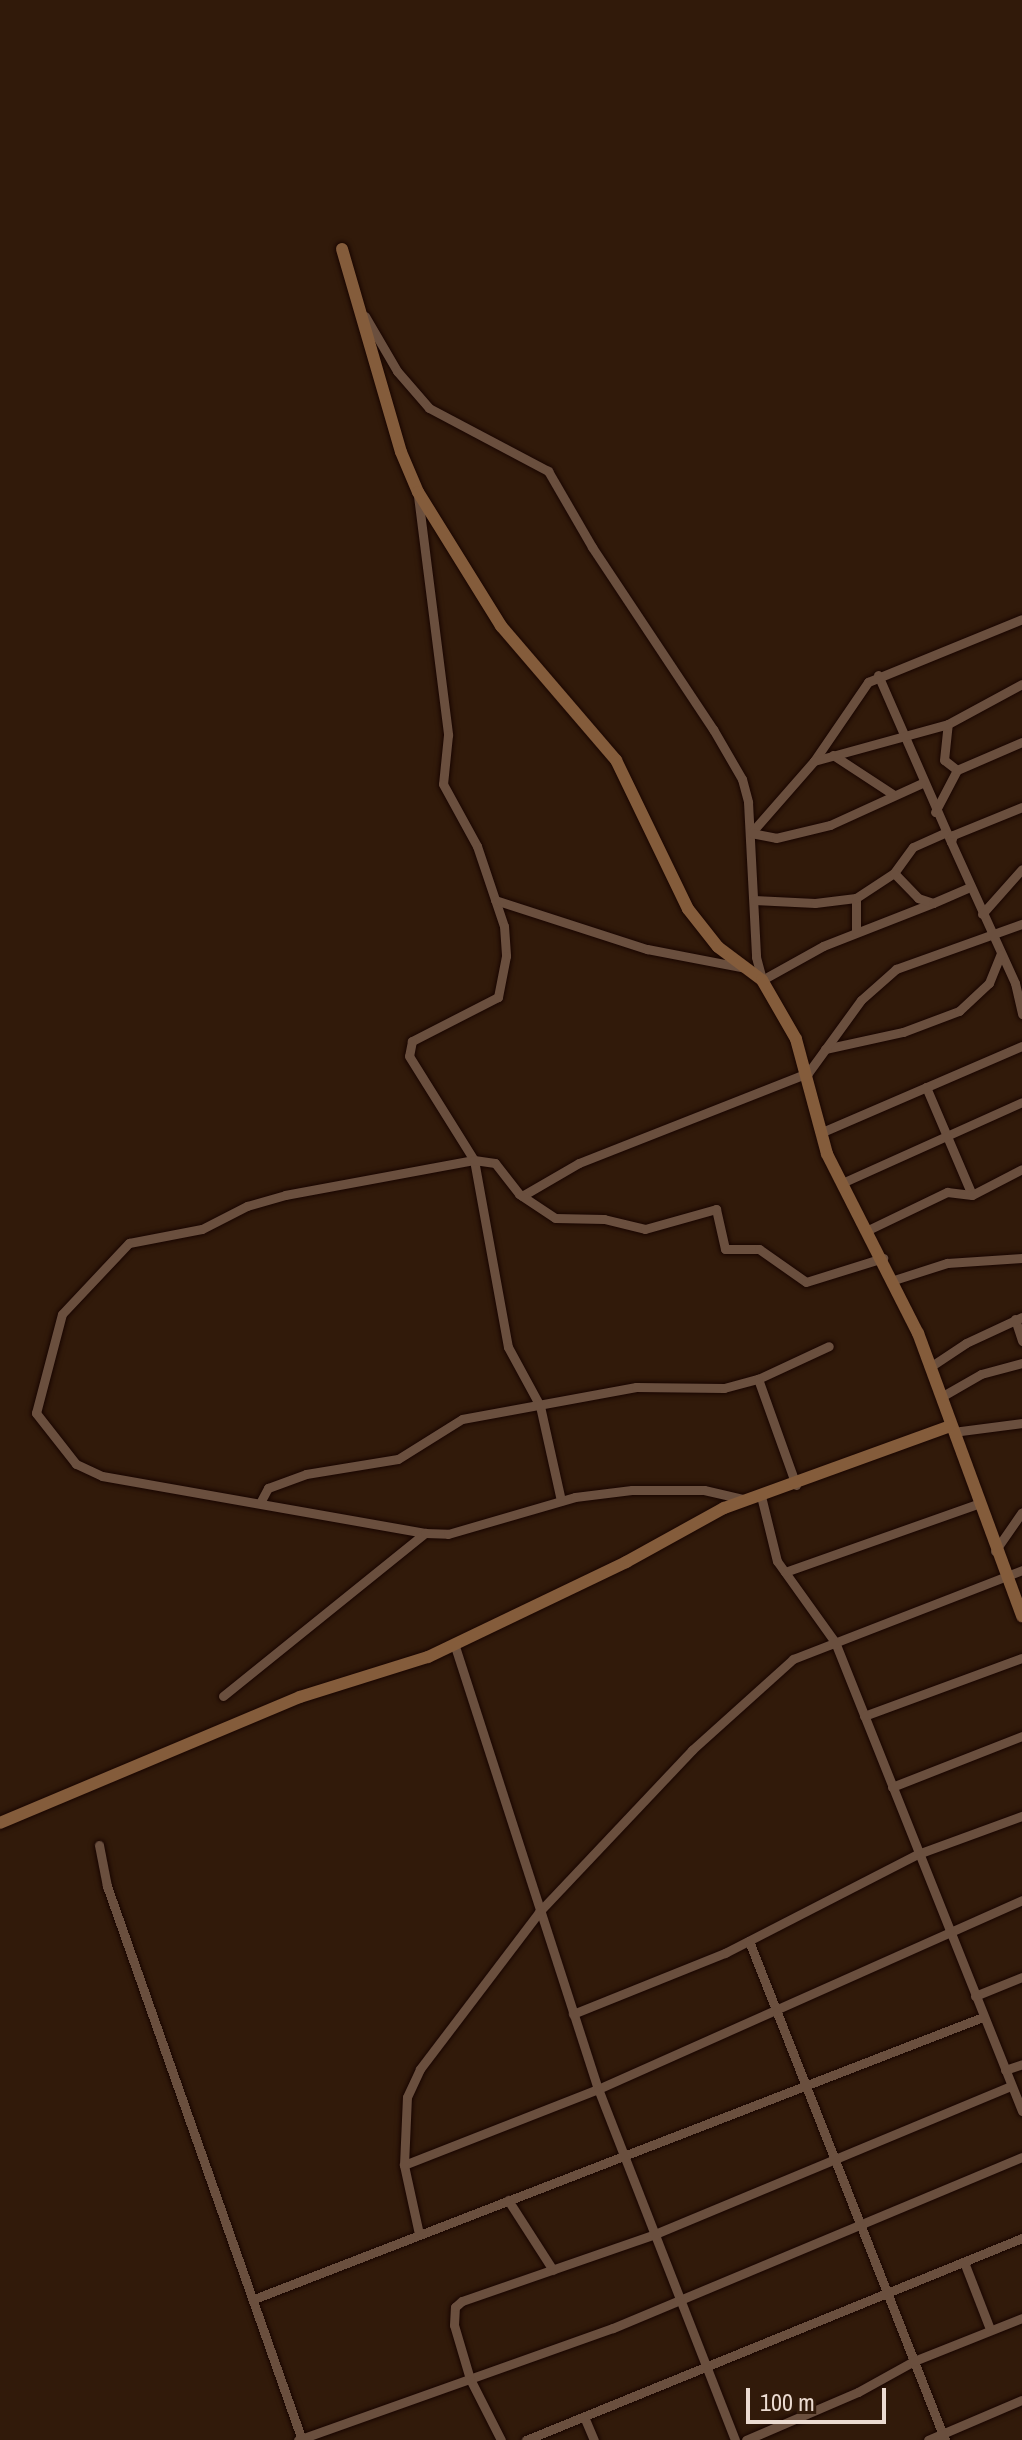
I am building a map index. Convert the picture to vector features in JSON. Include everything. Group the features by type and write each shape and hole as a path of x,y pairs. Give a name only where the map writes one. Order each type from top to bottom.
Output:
{"main road":[{"path":"342,249 365,316 401,452 418,492 501,626 616,760 688,909 718,947 762,980 796,1039 808,1073 820,1133 842,1183 894,1280 930,1367 977,1504 1022,1616"},
{"path":"0,1823 286,1703 455,1645 747,1500 952,1429"}],"street":[{"path":"365,316 397,371 429,408 548,471 742,779 751,833 756,957 762,980 856,932 970,887"},
{"path":"418,492 448,735 443,784 477,846 495,900 506,956 498,997 412,1041 409,1056 474,1160 508,1347 540,1406 561,1501"},
{"path":"751,833 814,761 868,682 878,675 1022,619"},
{"path":"878,675 944,833 951,842 1001,954 1018,981 1022,1014"},
{"path":"814,761 948,724 1022,684"},
{"path":"948,724 944,760 957,770"},
{"path":"935,812 957,770 1022,742"},
{"path":"833,755 894,795"},
{"path":"751,833 776,838 830,825 922,783"},
{"path":"951,842 953,835 1022,807"},
{"path":"754,900 815,903 856,898 894,873 913,847 944,833"},
{"path":"982,914 1022,869"},
{"path":"894,873 918,898 933,903"},
{"path":"856,898 856,932"},
{"path":"495,900 647,949 751,969"},
{"path":"522,1196 579,1163 808,1073 861,1000 896,969 1022,924"},
{"path":"825,1050 903,1032 959,1011 989,983 1001,954"},
{"path":"820,1133 1022,1046"},
{"path":"926,1087 972,1195"},
{"path":"842,1183 1022,1102"},
{"path":"747,1500 704,1490 662,1488 561,1501 448,1534 425,1533 261,1501 102,1476 76,1464 36,1413 62,1314 129,1243 202,1229 247,1206 285,1195 474,1160 495,1163 522,1196 555,1218 604,1219 645,1229 716,1209 725,1249 759,1249 806,1282 883,1258"},
{"path":"868,1230 947,1192 972,1195 1022,1169"},
{"path":"894,1280 947,1263 1022,1258"},
{"path":"930,1367 1018,1318 1022,1341"},
{"path":"261,1501 268,1488 306,1474 398,1459 462,1419 636,1387 724,1388 758,1379 829,1346"},
{"path":"941,1397 981,1374 1022,1363"},
{"path":"758,1379 796,1485"},
{"path":"952,1429 1022,1423"},
{"path":"761,1496 770,1546 835,1642 1022,2111"},
{"path":"785,1572 977,1504"},
{"path":"995,1551 1022,1512"},
{"path":"223,1696 425,1533"},
{"path":"419,2234 404,2165 402,2130 420,2069 539,1912 755,1691 793,1659 1022,1570"},
{"path":"455,1645 598,2089 735,2440"},
{"path":"864,1716 1022,1658"},
{"path":"892,1787 1022,1736"},
{"path":"573,2014 749,1941 918,1854 1022,1816"},
{"path":"99,1845 107,1886 254,2299 300,2440 681,2301 862,2228 1022,2157"},
{"path":"404,2165 598,2089 720,2033 777,2013 949,1930 1022,1900"},
{"path":"749,1941 944,2437"},
{"path":"975,1996 1022,1977"},
{"path":"254,2299 983,2017"},
{"path":"1005,2070 1022,2064"},
{"path":"501,2440 470,2379 454,2325 455,2307 655,2234 1010,2086"},
{"path":"508,2200 553,2270"},
{"path":"526,2440 585,2419 1022,2238"},
{"path":"964,2262 990,2329"},
{"path":"746,2440 858,2392 914,2361 990,2329 1021,2323"},
{"path":"928,2440 944,2437 1022,2400"},
{"path":"585,2419 594,2440"}]}
